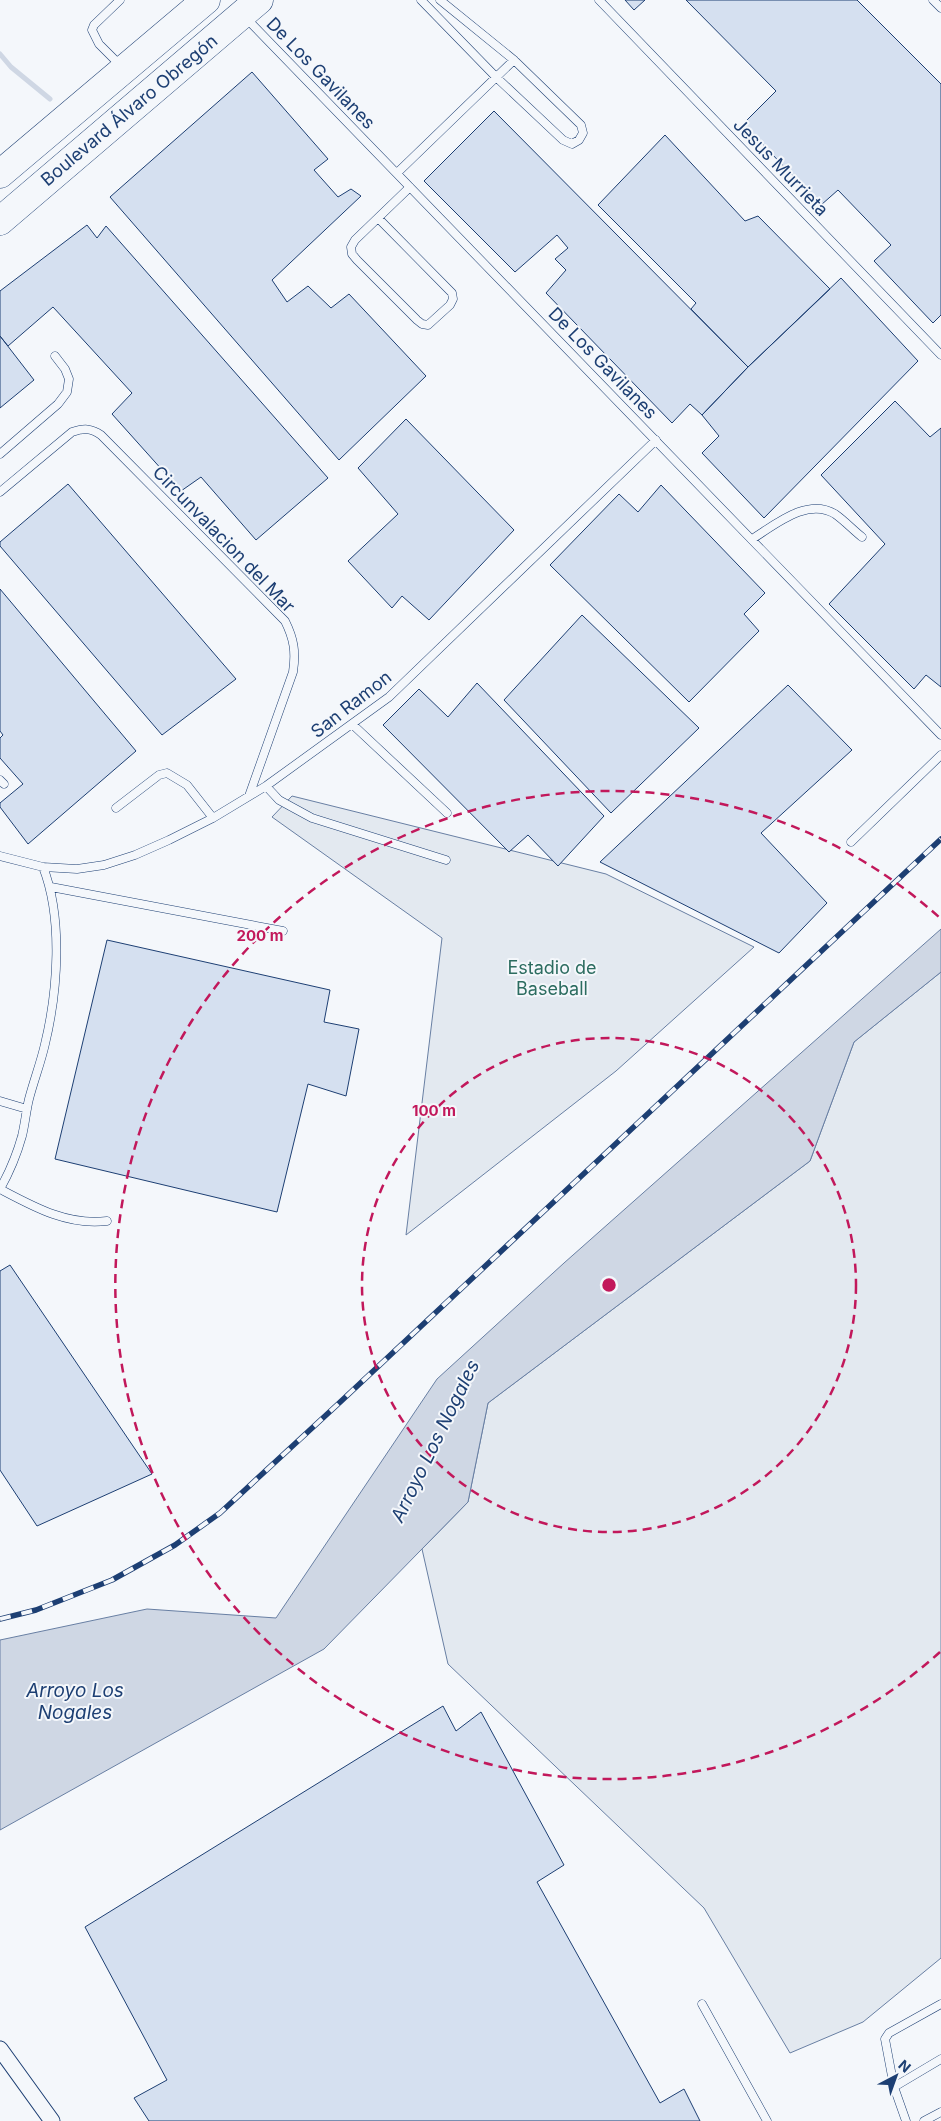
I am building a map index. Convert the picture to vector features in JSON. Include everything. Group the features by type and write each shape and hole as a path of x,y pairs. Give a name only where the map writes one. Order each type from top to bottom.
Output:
{"highway":[{"name":"Boulevard Álvaro Obregón","path":"0,174 206,0"},
{"name":"Boulevard Álvaro Obregón","path":"0,221 250,7"}],"street":[{"path":"0,2049 52,2121"}],"lane":[{"path":"120,0 94,25 92,30 99,44 125,69"},
{"path":"421,0 496,77 563,140 572,144 579,140 583,133 581,125 514,60 440,0"},
{"name":"Jesus Murrieta","path":"598,0 941,355"},
{"path":"933,0 941,8"},
{"name":"De Los Gavilanes","path":"250,7 410,187 941,735"},
{"path":"397,173 514,60"},
{"path":"378,218 452,294 454,299 450,305 428,325 422,324 417,320 352,254 351,247 355,240 410,187"},
{"path":"0,454 58,404 67,392 69,379 65,369 55,356"},
{"name":"Circunvalacion del Mar","path":"0,492 72,432 81,429 92,429 101,435 285,621 293,638 296,655 293,672 249,796"},
{"name":"San Ramon","path":"0,856 43,867 77,869 104,865 161,844 213,818 266,786 389,698 656,440"},
{"path":"752,539 790,515 810,509 820,509 834,514 862,537"},
{"path":"352,724 447,813"},
{"path":"852,842 941,755"},
{"path":"116,808 159,775 167,773 176,776 187,785 213,818"},
{"path":"266,786 280,800 312,818 446,860"},
{"path":"43,867 51,887 55,916 55,981 46,1043 27,1109 22,1136 0,1189 71,1221 90,1224 107,1221"},
{"path":"51,887 283,931"},
{"path":"0,1101 27,1109"},
{"path":"702,2004 767,2121"},
{"path":"906,2121 894,2087 884,2042 887,2035 941,2004"},
{"path":"894,2087 941,2059"},
{"path":"924,2121 941,2112"}],"green space":[{"name":"Estadio de Baseball","path":"292,796 606,874 754,947 616,1071 406,1235 442,938 272,817"},
{"path":"941,972 941,1958 863,2022 790,2053 704,1908 448,1664 422,1549 468,1502 488,1403 810,1161 854,1042"}],"water":[{"name":"Arroyo Los Nogales","path":"941,929 941,972 854,1042 810,1161 488,1403 468,1502 324,1649 0,1830 0,1640 147,1609 276,1618 437,1379 564,1263"}],"building":[{"path":"625,0 645,0 634,10"},
{"path":"686,0 857,0 941,84 941,315 933,323 874,261 891,245 838,190 821,205 743,124 776,91"},
{"path":"252,72 328,159 314,170 338,197 351,189 361,196 272,280 287,302 308,286 331,308 349,294 426,376 339,460 110,197"},
{"path":"494,111 748,367 702,415 690,404 672,423 546,293 566,270 555,259 568,248 557,235 515,272 424,181"},
{"path":"665,135 745,221 758,216 830,289 748,367 691,309 696,303 598,205"},
{"path":"87,225 97,238 106,226 328,478 256,540 201,477 181,491 112,414 132,393 53,307 8,346 0,336 0,291"},
{"path":"841,278 918,361 764,518 702,453 719,436 702,415 748,367"},
{"path":"0,336 34,380 0,408"},
{"path":"895,401 930,437 941,428 941,687 926,675 914,689 829,604 885,544 821,475"},
{"path":"406,419 514,530 429,620 402,596 392,608 348,561 398,514 358,468"},
{"path":"68,484 236,679 162,735 0,546 0,542"},
{"path":"661,485 765,593 744,614 759,631 689,702 550,565 619,494 638,512"},
{"path":"0,589 136,751 28,844 0,807 0,803 23,784 0,758 0,738 3,735 0,731"},
{"path":"582,615 699,728 611,813 504,700"},
{"path":"477,683 604,816 558,866 528,835 509,852 383,725 419,689 448,717"},
{"path":"788,685 852,750 761,833 827,903 779,953 600,862"},
{"path":"107,940 330,990 324,1022 359,1029 346,1096 308,1084 277,1212 55,1159"},
{"path":"10,1265 152,1474 37,1526 0,1470 0,1271"},
{"path":"443,1706 456,1731 481,1712 564,1865 537,1882 660,2103 684,2089 700,2121 149,2121 134,2098 167,2080 85,1927"}],"waterway":[{"path":"0,54 11,67 50,99"}],"railway":[{"path":"0,1619 36,1610 112,1580 175,1545 220,1513 941,839"}]}
